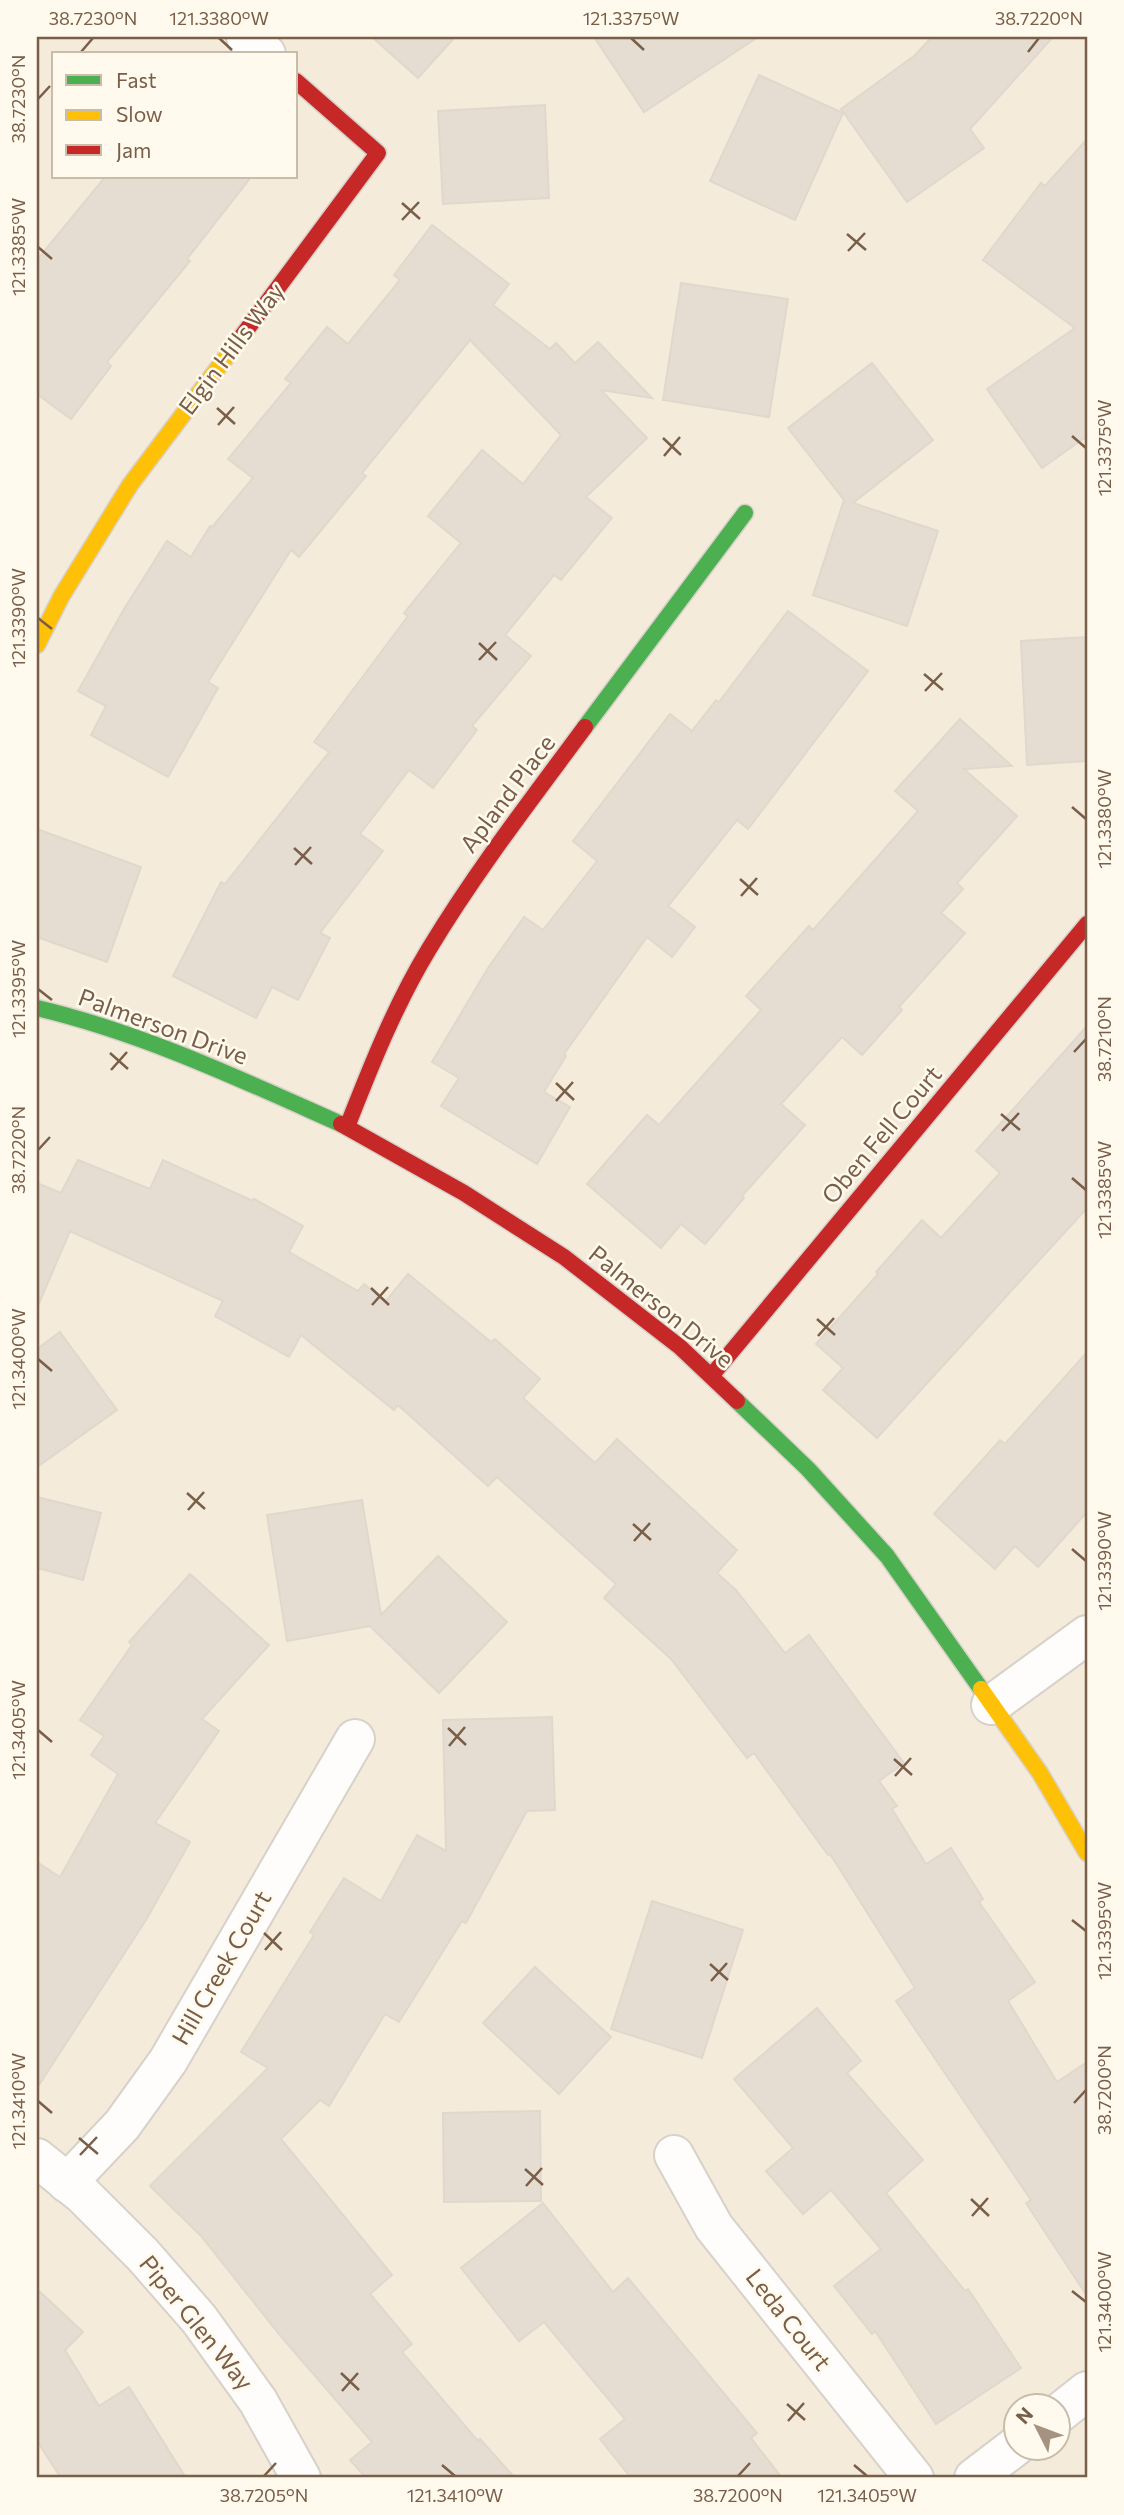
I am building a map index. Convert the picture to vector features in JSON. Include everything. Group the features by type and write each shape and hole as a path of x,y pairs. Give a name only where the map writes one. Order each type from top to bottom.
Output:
{"street":[{"path":"246,37 264,52"},
{"name":"Elgin Hills Way","path":"37,645 61,597 130,485 379,153 298,83"},
{"name":"Apland Place","path":"347,1127 382,1040 416,973 482,866 746,513"},
{"name":"Oben Fell Court","path":"712,1375 1087,924"},
{"name":"Palmerson Drive","path":"37,1008 62,1014 201,1062 347,1127 464,1192 564,1257 680,1347 808,1469 887,1556 1040,1773 1087,1853"},
{"path":"991,1705 1087,1635"},
{"name":"Hill Creek Court","path":"67,2183 122,2125 168,2061 355,1739"},
{"name":"Leda Court","path":"674,2155 715,2227 914,2478"},
{"name":"Piper Glen Way","path":"37,2158 143,2255 199,2319 258,2401 301,2478"},
{"path":"1072,2403 1087,2391"},
{"path":"974,2478 1002,2457"}],"shaded area":[{"path":"37,37 1087,37 1087,2478 37,2478"}],"building":[{"path":"372,37 455,37 418,78"},
{"path":"594,37 758,37 644,112"},
{"path":"932,37 1053,37 970,129 984,148 907,202 841,109 914,56"},
{"path":"759,75 843,113 795,220 710,181"},
{"path":"545,105 549,198 443,204 438,111"},
{"path":"1087,139 1087,436 1042,468 987,389 1075,328 983,260 1041,183 1045,186"},
{"path":"104,178 250,178 187,259 190,261 107,362 111,366 71,419 37,394 37,260"},
{"path":"432,225 509,284 493,305 550,349 556,343 575,363 598,342 652,398 601,390 647,438 586,497 612,518 561,580 554,575 505,635 531,656 472,726 477,730 433,788 409,770 360,834 383,851 320,933 330,938 298,1000 272,987 256,1018 173,976 221,882 225,884 329,752 314,742 408,616 404,613 461,543 428,516 482,450 523,484 561,435 470,340 362,473 366,476 299,557 291,550 208,682 218,688 168,777 91,735 106,706 78,691 124,609 167,541 191,557 210,526 212,527 253,478 228,459 291,383 285,379 327,327 348,344 400,280 394,275"},
{"path":"681,283 788,299 769,417 663,400"},
{"path":"872,363 933,440 853,503 938,531 907,626 813,595 844,500 788,428"},
{"path":"788,611 868,671 748,829 737,820 668,906 695,927 672,957 647,937 564,1054 566,1056 544,1092 570,1107 537,1164 441,1106 459,1078 432,1062 488,968 524,917 543,930 597,861 573,841 670,714 692,731 716,700 719,702"},
{"path":"1087,637 1087,761 1027,765 1021,641"},
{"path":"960,719 1012,766 964,769 1017,816 957,883 963,889 941,913 965,933 899,1007 902,1010 862,1055 842,1037 781,1104 805,1125 742,1196 744,1198 705,1244 681,1224 661,1248 587,1184 647,1115 659,1125 761,1010 746,996 809,926 813,930 918,811 895,791"},
{"path":"37,829 141,867 107,962 37,937"},
{"path":"1087,1026 1087,1208 877,1438 823,1390 843,1368 816,1344 922,1220 941,1238 1000,1173 976,1151"},
{"path":"78,1160 150,1189 163,1160 253,1201 254,1199 303,1226 289,1252 358,1291 364,1284 386,1301 408,1274 491,1342 495,1339 540,1379 523,1398 595,1463 617,1439 737,1550 717,1573 736,1590 785,1653 809,1635 904,1763 879,1781 897,1806 892,1809 926,1864 951,1848 983,1899 979,1902 1035,1982 1008,2001 1057,2082 1087,2062 1087,2296 1026,2203 1031,2200 896,2001 915,1988 830,1854 828,1855 754,1753 747,1758 671,1659 604,1598 616,1584 497,1477 488,1486 398,1405 394,1410 301,1335 289,1357 215,1316 223,1301 70,1231 37,1308 37,1183 61,1193"},
{"path":"60,1332 117,1410 37,1467 37,1349"},
{"path":"1087,1352 1087,1512 1038,1567 1015,1546 995,1569 934,1514 1000,1440 1005,1444"},
{"path":"37,1497 101,1513 83,1580 37,1568"},
{"path":"362,1500 381,1615 438,1556 507,1622 439,1693 370,1626 287,1641 267,1515"},
{"path":"190,1574 269,1645 202,1719 219,1731 155,1823 190,1842 146,1920 37,2088 37,1862 60,1877 118,1774 91,1755 104,1736 80,1720 132,1645 129,1642"},
{"path":"552,1717 555,1810 527,1811 466,1923 462,1921 399,2022 385,2014 329,2106 320,2100 281,2139 392,2275 370,2294 412,2344 402,2352 478,2441 480,2439 515,2478 366,2478 350,2460 372,2442 279,2334 201,2236 150,2186 268,2068 241,2052 314,1935 310,1932 344,1878 381,1901 417,1835 446,1851 443,1720"},
{"path":"652,1901 743,1930 702,2058 611,2029"},
{"path":"535,1967 611,2037 559,2094 483,2023"},
{"path":"817,2008 861,2061 847,2073 923,2160 886,2193 965,2291 968,2289 1021,2368 936,2424 875,2331 872,2334 834,2286 881,2249 831,2190 803,2214 766,2171 793,2148 734,2079"},
{"path":"540,2111 541,2201 444,2202 443,2113"},
{"path":"543,2203 613,2292 628,2278 757,2433 751,2438 782,2478 631,2478 600,2439 625,2419 544,2322 519,2341 461,2268"},
{"path":"37,2289 83,2332 65,2350 99,2406 129,2387 186,2478 61,2478 37,2441"}],"traffic: fast":[{"path":"585,727 745,513"},
{"path":"37,1008 154,1044 341,1124"},
{"path":"737,1401 808,1469 887,1556 981,1689"}],"traffic: slow":[{"path":"37,645 61,597 130,485 242,336"},
{"path":"981,1689 1040,1773 1087,1853"}],"traffic: jam":[{"path":"242,336 378,153 298,83"},
{"path":"347,1127 394,1014 429,949 485,864 585,727"},
{"path":"712,1375 1087,924"},
{"path":"341,1124 464,1193 564,1257 680,1347 737,1401"}]}
